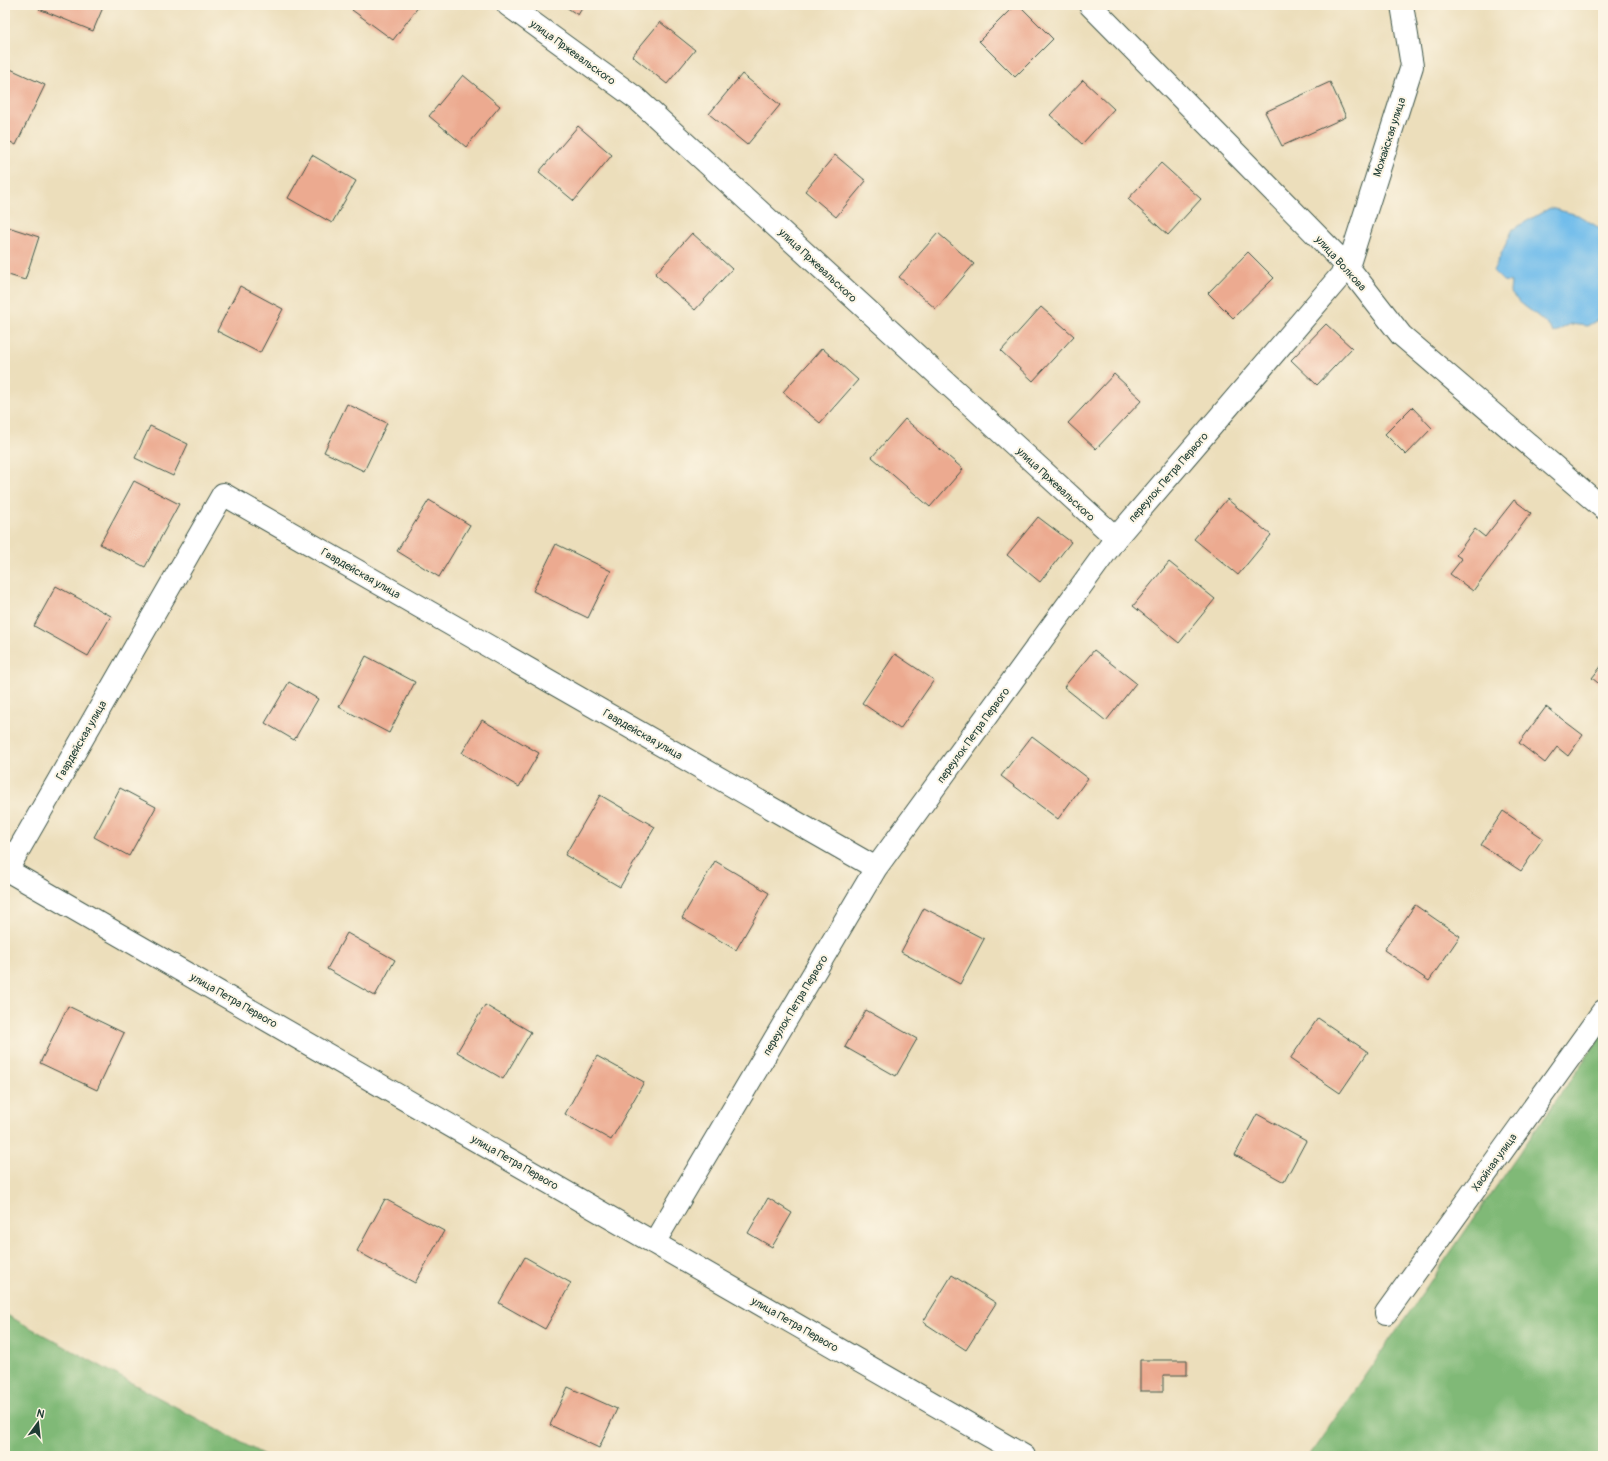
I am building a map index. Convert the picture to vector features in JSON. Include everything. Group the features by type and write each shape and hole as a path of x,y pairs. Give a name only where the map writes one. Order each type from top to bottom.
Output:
{"street":[{"name":"улица Пржевальского","path":"508,5 637,99 1116,538"},
{"name":"улица Волкова","path":"1090,5 1348,267 1401,335 1603,508"},
{"name":"Можайская улица","path":"1348,267 1412,66 1402,5"},
{"name":"переулок Петра Первого","path":"654,1243 876,868 1116,538 1348,267"},
{"name":"Гвардейская улица","path":"6,869 223,494 876,868"},
{"name":"улица Петра Первого","path":"6,869 1024,1456"},
{"name":"Хвойная улица","path":"1386,1313 1603,1011"}],"green space":[{"path":"1603,1033 1603,1456 1309,1456"},
{"path":"5,1314 266,1456 5,1456"}],"water":[{"path":"1550,208 1578,215 1603,230 1603,317 1587,326 1570,324 1554,333 1549,326 1515,298 1510,292 1511,282 1503,281 1493,271 1513,229"}],"building":[{"path":"41,5 104,5 93,31 39,9"},
{"path":"356,5 419,6 393,40 352,10"},
{"path":"563,5 584,5 578,15"},
{"path":"1015,5 1019,5 1053,39 1015,77 979,41"},
{"path":"660,22 695,50 667,84 632,56"},
{"path":"6,67 45,85 16,145 5,139"},
{"path":"742,74 780,105 747,145 709,114"},
{"path":"463,75 500,106 466,147 429,116"},
{"path":"1083,80 1114,109 1082,144 1050,115"},
{"path":"1330,82 1346,117 1282,146 1265,112"},
{"path":"578,126 612,155 574,201 539,172"},
{"path":"312,155 356,181 332,223 288,198"},
{"path":"835,155 866,181 836,217 805,191"},
{"path":"1161,163 1201,199 1168,235 1128,199"},
{"path":"5,226 39,237 25,280 5,274"},
{"path":"692,233 732,269 695,310 655,274"},
{"path":"938,233 974,264 936,309 899,277"},
{"path":"1248,252 1274,278 1233,318 1208,293"},
{"path":"240,286 283,309 260,353 217,331"},
{"path":"1041,307 1074,336 1033,381 1001,351"},
{"path":"1326,324 1352,348 1317,385 1291,360"},
{"path":"822,348 858,380 820,423 783,392"},
{"path":"1114,374 1142,400 1096,449 1068,423"},
{"path":"347,404 387,423 364,471 324,452"},
{"path":"1412,407 1432,428 1406,455 1385,434"},
{"path":"905,419 963,469 930,507 872,457"},
{"path":"150,426 188,444 173,476 135,458"},
{"path":"134,481 179,504 145,567 100,544"},
{"path":"1227,499 1271,535 1238,575 1194,539"},
{"path":"429,500 470,525 439,577 397,551"},
{"path":"1514,500 1531,513 1473,591 1450,574 1462,559 1456,555 1475,529 1485,537"},
{"path":"1038,517 1071,542 1040,582 1007,555"},
{"path":"556,544 611,571 588,618 533,591"},
{"path":"1169,562 1215,599 1179,643 1133,606"},
{"path":"56,586 111,616 88,656 34,626"},
{"path":"1094,650 1136,683 1106,721 1064,687"},
{"path":"895,654 934,680 900,729 862,703"},
{"path":"366,656 415,682 389,733 339,707"},
{"path":"1603,664 1603,687 1592,678"},
{"path":"289,682 318,699 294,740 265,723"},
{"path":"1546,707 1583,735 1568,756 1557,747 1545,763 1519,743"},
{"path":"482,720 539,753 519,787 462,753"},
{"path":"1032,736 1088,778 1058,819 1001,776"},
{"path":"120,788 156,807 129,856 94,837"},
{"path":"600,795 655,827 620,887 565,855"},
{"path":"1503,811 1543,838 1521,871 1481,845"},
{"path":"715,861 769,893 736,950 682,918"},
{"path":"1415,905 1460,936 1429,981 1384,950"},
{"path":"924,908 984,939 960,984 901,952"},
{"path":"347,933 395,960 375,996 327,969"},
{"path":"485,1005 531,1032 503,1079 457,1052"},
{"path":"68,1006 124,1033 97,1090 40,1063"},
{"path":"866,1010 917,1039 896,1076 845,1047"},
{"path":"1318,1018 1368,1052 1340,1093 1290,1059"},
{"path":"597,1056 644,1082 611,1140 565,1114"},
{"path":"1257,1114 1306,1141 1284,1182 1235,1155"},
{"path":"768,1198 792,1213 772,1247 748,1233"},
{"path":"385,1199 444,1231 415,1283 357,1251"},
{"path":"525,1257 571,1283 545,1329 499,1303"},
{"path":"952,1275 996,1303 966,1350 923,1322"},
{"path":"1140,1360 1187,1360 1187,1375 1163,1375 1163,1391 1140,1391"},
{"path":"568,1387 617,1409 599,1448 550,1425"}]}
